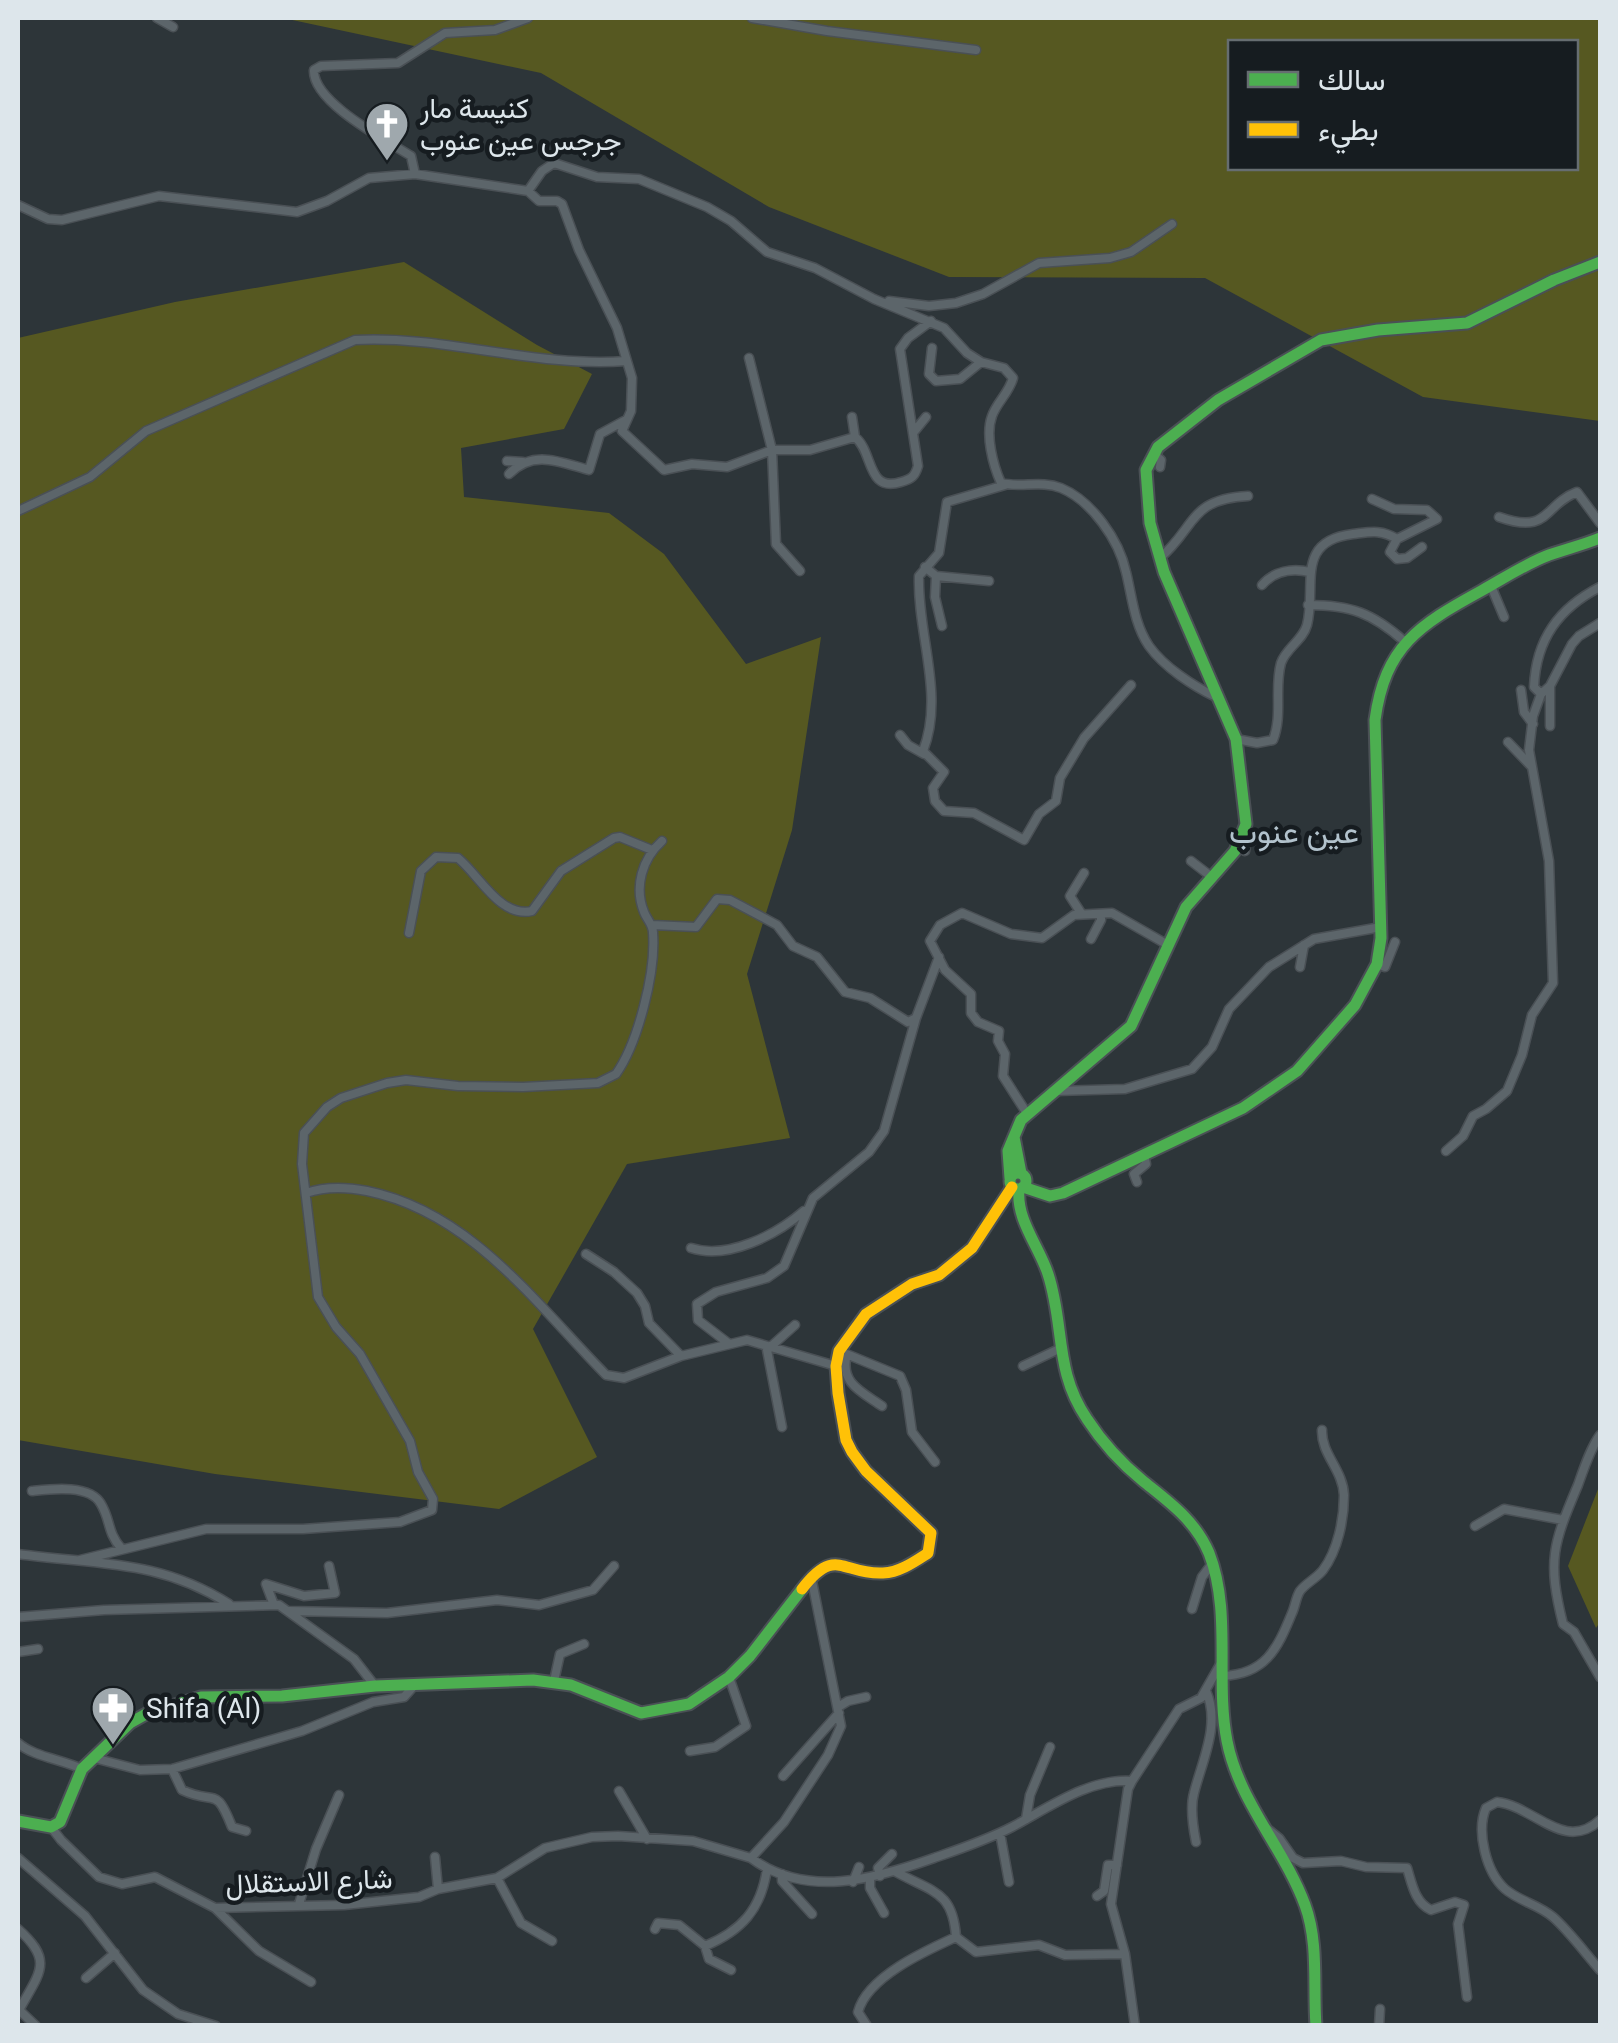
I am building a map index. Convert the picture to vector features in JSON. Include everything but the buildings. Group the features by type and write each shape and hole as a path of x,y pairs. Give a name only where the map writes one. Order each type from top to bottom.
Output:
{"main road":[{"path":"1316,2026 1314,1940 1310,1923 1298,1890 1260,1824 1231,1758 1221,1669 1222,1631 1211,1566 1202,1539 1188,1519 1128,1468 1086,1418 1065,1380 1058,1315 1047,1272 1020,1214 1019,1182 1006,1154 1026,1112 1131,1026 1186,907 1243,845 1246,809 1236,739 1160,558 1146,497 1146,470 1154,454 1169,436 1218,400 1321,340 1394,328 1466,323 1600,262"},
{"path":"1019,1182 1050,1196 1062,1193 1227,1116 1285,1082 1320,1048 1355,1004 1378,964 1381,927 1376,692 1404,641 1433,617 1538,560 1600,538"},
{"path":"18,1821 52,1826 60,1822 82,1769 130,1723 185,1700 222,1695 282,1696 375,1686 413,1688 554,1681 641,1712 689,1704 729,1677 778,1623 817,1570 832,1563 881,1573 896,1570 928,1553 931,1532 924,1522 866,1471 846,1440 836,1366 844,1340 866,1314 912,1284 938,1275 972,1248 1019,1182"}],"street":[{"path":"158,18 172,27"},
{"path":"416,174 411,156 336,105 315,80 314,70 321,66 398,63 445,32 495,30 528,18"},
{"path":"752,18 976,50"},
{"path":"528,190 546,167 554,164 598,176 639,179 718,212 767,252 815,268 950,332 967,353 981,362 1004,368 1013,378 991,418 990,428 998,479 1005,485"},
{"path":"18,205 57,220 160,196 297,212 328,201 369,178 416,174 528,190 539,202 562,204 579,250 617,328 626,361 634,395 622,430 646,450 659,468 692,464 728,466 772,450 810,450 854,437"},
{"path":"874,299 928,306 956,303 984,294 1039,263 1099,259 1131,252 1172,224"},
{"path":"852,417 854,437 862,443 875,476 888,485 916,474 914,434 900,349 931,321"},
{"path":"18,511 90,477 146,431 355,340 383,338 495,353 606,363 626,361"},
{"path":"932,348 929,374 936,381 960,379 981,362"},
{"path":"749,358 772,450 776,544 800,571"},
{"path":"914,434 926,417"},
{"path":"508,460 548,459 589,470 600,434 627,418"},
{"path":"1154,454 1161,460 1160,467"},
{"path":"510,474 524,462"},
{"path":"924,754 932,700 920,576 938,552 946,502 1005,485 1051,484 1082,502 1105,527 1123,559 1130,598 1148,644 1164,662 1220,698"},
{"path":"1499,517 1520,524 1544,519 1568,495 1577,492 1600,523"},
{"path":"1160,558 1202,508 1248,496"},
{"path":"1372,500 1394,509 1427,510 1441,520 1397,538 1390,552 1397,560 1422,547"},
{"path":"1277,752 1274,740 1282,662 1306,630 1310,572 1318,550 1335,536 1384,531 1397,538"},
{"path":"924,567 936,576 988,581"},
{"path":"1262,585 1264,580 1289,569 1310,572"},
{"path":"936,576 935,597 942,626"},
{"path":"1490,586 1504,616"},
{"path":"1541,694 1534,687 1535,676 1554,619 1600,586"},
{"path":"1308,604 1340,605 1374,617 1404,641"},
{"path":"1446,1150 1463,1136 1473,1116 1486,1110 1507,1090 1522,1056 1532,1014 1553,983 1548,861 1529,750 1532,724 1541,694 1550,686 1579,636 1600,623"},
{"path":"900,735 943,768 933,788 939,807 951,813 980,816 1024,840 1039,814 1056,801 1060,778 1084,738 1131,686"},
{"path":"1550,686 1550,726"},
{"path":"1521,690 1524,712 1532,724"},
{"path":"1236,739 1257,743 1274,740"},
{"path":"1508,742 1534,769"},
{"path":"409,933 421,872 436,857 458,858 507,908 519,913 532,911 550,882 568,866 614,838 652,850"},
{"path":"80,1560 206,1528 304,1529 400,1522 432,1510 433,1499 418,1472 410,1442 360,1354 336,1327 318,1296 302,1164 304,1133 327,1107 360,1090 406,1080 486,1087 598,1083 616,1074 639,1022 654,936 652,924 644,914 642,870 652,850 662,842"},
{"path":"1191,861 1212,878"},
{"path":"1081,913 1070,896 1084,873"},
{"path":"652,924 696,927 717,898 730,900 777,925 793,946 817,957 845,992 870,998 908,1022 916,1018"},
{"path":"1026,1112 1003,1076 1005,1054 998,1040 999,1031 978,1022 971,1013 970,994 946,970 930,940 934,932 962,913 1011,934 1042,938 1081,913 1112,914 1168,944"},
{"path":"1091,939 1101,915"},
{"path":"1056,1091 1125,1089 1192,1070 1212,1046 1223,1019 1268,967 1318,938 1381,927"},
{"path":"1378,964 1385,967 1395,942"},
{"path":"1300,967 1304,945"},
{"path":"728,1343 698,1320 697,1304 726,1287 767,1278 780,1271 792,1254 814,1198 869,1152 884,1131 916,1018 939,956"},
{"path":"1136,1182 1134,1174 1146,1164 1144,1154"},
{"path":"306,1193 350,1188 386,1195 431,1212 532,1294 606,1376 624,1378 681,1356 747,1340 836,1366"},
{"path":"691,1248 708,1254 738,1246 787,1226 808,1208"},
{"path":"586,1254 638,1293 649,1323 681,1356"},
{"path":"782,1427 767,1350 795,1325"},
{"path":"1023,1366 1059,1349"},
{"path":"882,1406 869,1400 848,1380 843,1352 900,1376 912,1432 935,1462"},
{"path":"1135,2026 1125,1954 1110,1904 1128,1789 1180,1709 1201,1698 1221,1669 1239,1674 1264,1664 1292,1615 1300,1591 1321,1573 1333,1550 1344,1491 1341,1475 1322,1442 1322,1430"},
{"path":"1600,1434 1562,1520 1554,1547 1552,1582 1563,1624 1574,1632 1600,1677"},
{"path":"32,1491 57,1489 93,1494 101,1502 110,1536 121,1548"},
{"path":"1475,1526 1504,1510 1562,1520"},
{"path":"18,1554 158,1571 230,1604"},
{"path":"274,1605 266,1584 304,1596 335,1593 328,1566"},
{"path":"289,1612 386,1614 497,1600 539,1605 593,1590 614,1566"},
{"path":"1192,1609 1202,1577 1211,1566"},
{"path":"751,1858 784,1822 828,1755 841,1726 811,1576"},
{"path":"18,1617 230,1604 274,1605 354,1659 375,1686"},
{"path":"554,1681 560,1654 584,1644"},
{"path":"18,1652 38,1649"},
{"path":"690,1751 715,1747 746,1726 729,1677"},
{"path":"94,1758 140,1770 172,1769 302,1732 373,1702 404,1697 413,1688"},
{"path":"1196,1842 1192,1797 1207,1761 1206,1744 1212,1720 1206,1691"},
{"path":"783,1776 848,1700 866,1697"},
{"path":"18,1743 82,1769"},
{"path":"1026,1819 1030,1795 1050,1747"},
{"path":"172,1769 182,1790 220,1800 232,1827 246,1831"},
{"path":"705,1946 726,1937 752,1915 767,1870 826,1882 875,1878 1000,1832 1082,1790 1116,1780 1132,1781"},
{"path":"619,1792 647,1838"},
{"path":"299,1904 339,1795"},
{"path":"1600,1820 1583,1830 1556,1830 1514,1806 1498,1802 1486,1808 1482,1822 1490,1863 1498,1881 1518,1898 1550,1914 1600,1970"},
{"path":"1260,1824 1270,1827 1293,1858 1303,1863 1341,1860 1366,1867 1407,1868 1418,1900 1425,1908 1431,1910 1455,1902 1464,1905 1458,1924 1467,1997"},
{"name":"شارع الاستقلال","path":"52,1826 99,1878 122,1884 154,1877 215,1908 419,1898 438,1889 497,1878 545,1848 605,1836 712,1844 751,1858 767,1870"},
{"path":"1000,1832 1010,1882"},
{"path":"884,1913 870,1888 878,1868 892,1854"},
{"path":"435,1857 438,1889"},
{"path":"18,1858 85,1916 143,1990 178,2014 216,2026"},
{"path":"1097,1896 1104,1891 1108,1865 1117,1865"},
{"path":"853,1882 859,1866"},
{"path":"896,1872 946,1900 954,1915 956,1936 976,1952 1039,1945 1065,1954 1125,1954"},
{"path":"782,1874 782,1881 812,1914"},
{"path":"497,1878 521,1923 552,1941"},
{"path":"215,1908 259,1951 311,1982"},
{"path":"655,1929 658,1923 679,1925 705,1946 710,1960 732,1970"},
{"path":"18,1929 35,1944 41,1958 18,2009 36,2026"},
{"path":"867,2026 858,2012 872,1988 900,1966 956,1936"},
{"path":"86,1978 115,1953"},
{"path":"1379,2026 1380,2009"}],"shaded area":[{"path":"283,18 1600,18 1600,421 1423,397 1205,278 949,277 769,207 541,73"},
{"path":"404,262 537,345 592,374 564,429 461,448 464,497 609,513 664,554 746,664 821,637 792,830 747,974 790,1138 627,1164 533,1329 597,1457 499,1509 215,1474 18,1440 18,338 175,302"},
{"path":"1600,1484 1600,1622 1596,1628 1568,1566"}],"traffic: fast":[{"path":"1010,1178 1008,1151 1021,1120 1131,1026 1186,907 1235,851 1246,824 1236,739 1164,572 1150,523 1146,470 1158,447 1218,400 1321,340 1378,330 1467,323 1600,262"},
{"path":"1023,1187 1050,1196 1063,1193 1243,1108 1297,1071 1355,1005 1377,964 1381,938 1375,720 1387,673 1408,640 1440,615 1523,567 1600,538"},
{"path":"1014,1137 1021,1173"},
{"path":"1018,1173 1026,1181 1018,1189 1010,1181 1018,1173"},
{"path":"1019,1189 1024,1222 1048,1274 1065,1366 1077,1401 1112,1452 1180,1512 1209,1553 1220,1599 1227,1741 1241,1784 1305,1905 1314,1949 1316,2026"},
{"path":"18,1821 51,1827 60,1822 82,1769 130,1723 201,1697 282,1696 375,1686 533,1680 571,1685 641,1713 689,1704 729,1677 750,1656 802,1589"}],"traffic: slow":[{"path":"802,1589 823,1568 832,1565 889,1572 928,1553 931,1533 866,1471 846,1440 838,1393 839,1351 866,1314 912,1284 939,1275 972,1248 1012,1187"}],"place":[{"name":"كنيسة مار جرجس عين عنوب","path":"387,162"},
{"name":"Shifa (Al)","path":"113,1746"}],"district":[{"name":"عين عنوب","path":"1294,832"}]}
